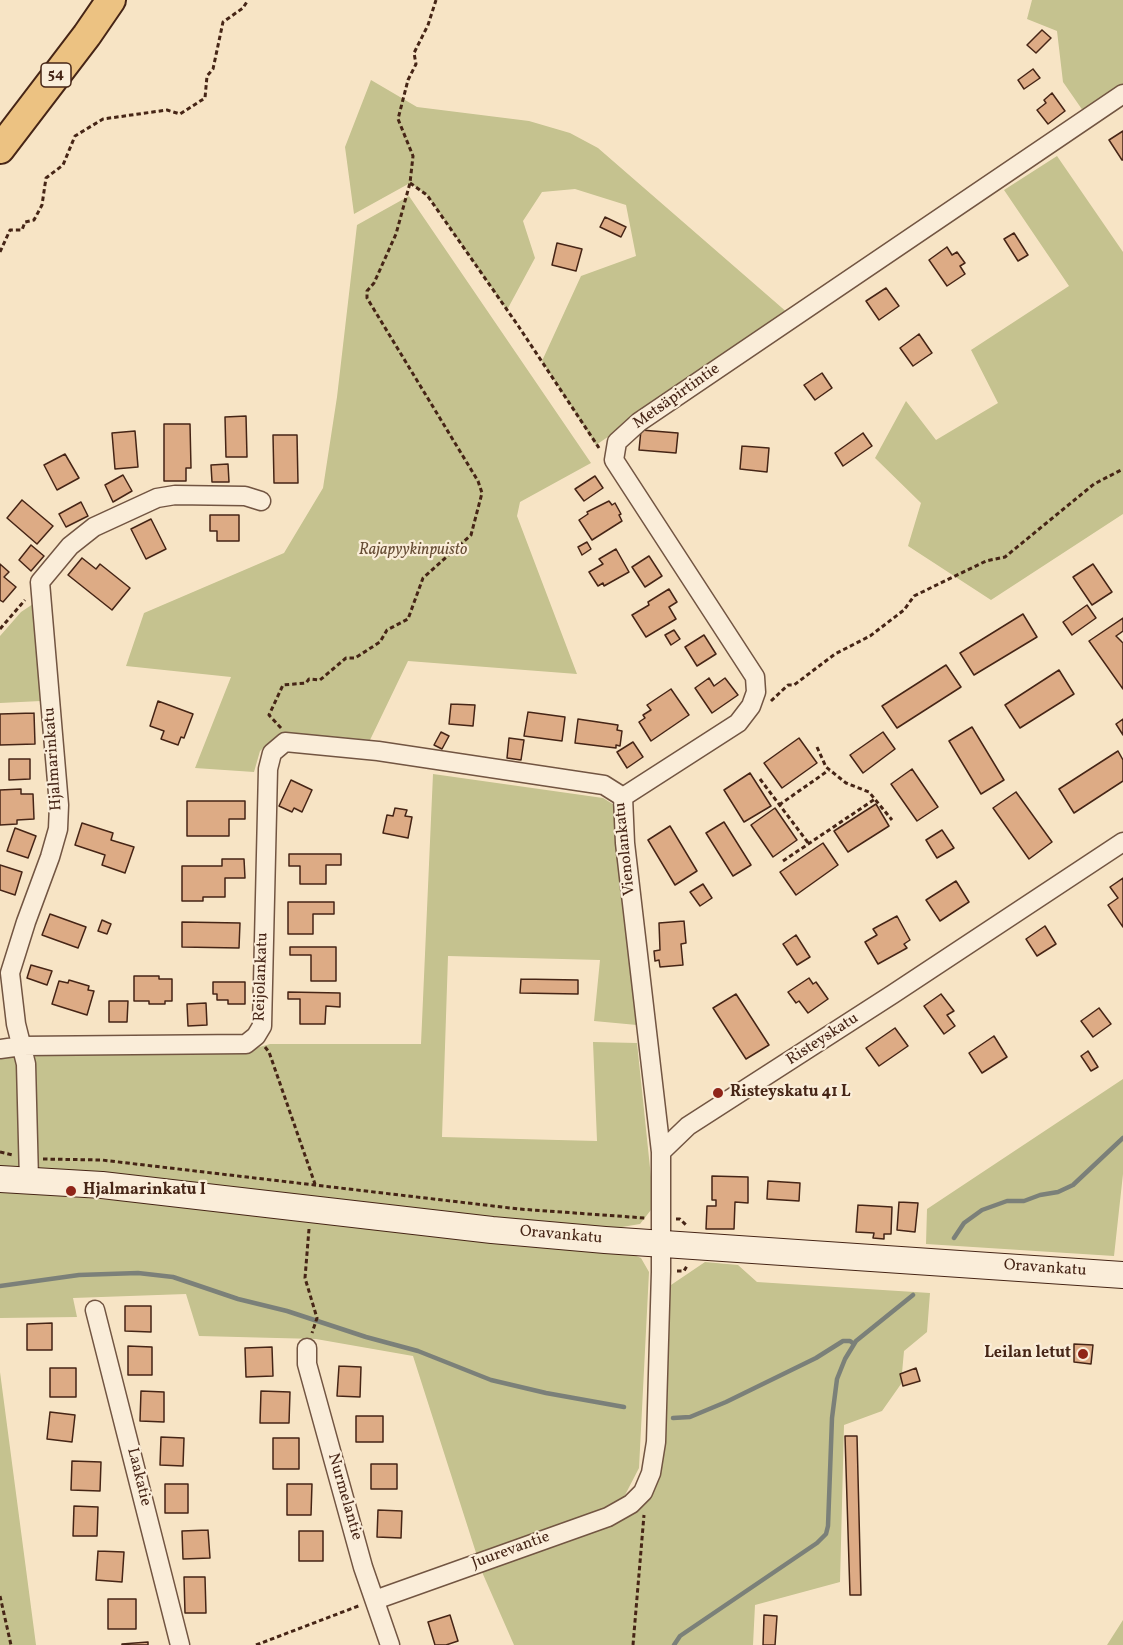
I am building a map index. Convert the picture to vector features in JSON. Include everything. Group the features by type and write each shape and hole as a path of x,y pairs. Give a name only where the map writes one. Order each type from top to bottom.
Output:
{"main road":[{"name":"54","path":"0,149 111,0"}],"street":[{"name":"Metsäpirtintie","path":"614,460 617,442 639,422 1123,94"},
{"path":"614,460 754,677 756,692 751,706 738,723 623,797"},
{"path":"40,582 70,546 94,527 157,498 175,495 245,496 261,501"},
{"name":"Hjalmarinkatu","path":"29,1169 26,1064 11,998 10,974 58,829 40,582"},
{"name":"Reijolankatu","path":"0,1049 22,1046 246,1044 256,1036 262,1026 268,769 272,753 285,742 291,743"},
{"name":"Vienolankatu","path":"291,743 378,751 604,785 623,797 625,843 661,1152"},
{"name":"Risteyskatu","path":"661,1152 688,1126 920,977 1123,842"},
{"path":"643,1492 651,1473 656,1442 661,1152"},
{"name":"Oravankatu","path":"0,1179 29,1169 102,1185 313,1197 492,1230 661,1244 1123,1275"},
{"name":"Laakatie","path":"95,1310 180,1645"},
{"name":"Nurmelantie","path":"307,1348 307,1364 363,1567 390,1645"},
{"name":"Juurevantie","path":"375,1600 608,1516 631,1504 643,1492"}],"path":[{"path":"0,252 10,230 22,230 25,222 34,220 42,205 45,178 51,176 63,165 75,136 103,119 167,110 180,114 205,98 207,76 213,69 223,22 243,8 248,0"},
{"path":"291,743 269,715 283,686 306,683 309,679 320,680 346,658 355,658 380,642 387,630 408,619 423,578 471,535 482,493 478,481 367,298 368,291 374,283 396,234 410,183 413,156 398,119 408,80 416,64 414,54 428,25 436,0"},
{"path":"410,183 427,195 519,327 596,445 614,460"},
{"path":"768,704 788,686 794,686 835,654 870,636 904,610 914,596 986,561 1005,557 1094,484 1123,469"},
{"path":"0,629 40,582"},
{"path":"817,747 826,767 846,783 868,792 892,820"},
{"path":"779,805 830,770"},
{"path":"760,779 809,844"},
{"path":"783,861 875,799"},
{"path":"256,1036 269,1052 313,1197 305,1278 316,1318 314,1326"},
{"path":"0,1152 29,1169 102,1160 313,1197 680,1219 692,1230"},
{"path":"633,1645 644,1514 643,1492"},
{"path":"0,1596 11,1645"},
{"path":"256,1645 375,1600"}],"green space":[{"path":"1032,0 1123,0 1123,94 1088,118 1063,82 1057,31 1027,19"},
{"path":"371,80 417,107 529,121 570,133 598,148 789,314 596,445 542,361 581,276 636,256 626,205 575,189 542,192 523,221 535,258 507,310 427,195 410,183 354,214 345,147"},
{"path":"1057,156 1123,252 1123,514 991,600 908,546 921,503 875,458 906,401 936,440 998,403 971,350 1069,286 1004,190"},
{"name":"Rajapyykinpuisto","path":"409,196 591,463 520,502 517,516 577,674 408,661 370,740 282,732 260,751 254,772 195,768 231,677 126,666 144,613 284,553 323,488 337,397 357,225"},
{"path":"33,604 36,607 41,701 0,703 0,636 21,612"},
{"path":"433,774 603,798 616,806 637,1025 594,1021 600,960 448,956 442,1137 597,1141 593,1042 637,1043 654,1206 640,1224 610,1229 0,1168 0,1057 52,1052 242,1052 270,1044 421,1044"},
{"path":"1123,1079 1123,1174 1114,1256 926,1244 927,1209"},
{"path":"0,1191 197,1207 629,1253 641,1258 649,1272 639,1468 624,1497 605,1508 478,1559 413,1356 316,1339 199,1336 186,1294 73,1298 77,1317 0,1318"},
{"path":"705,1262 738,1265 757,1282 930,1293 927,1332 904,1351 901,1384 882,1411 844,1425 840,1582 755,1605 753,1645 514,1645 482,1572 621,1521 649,1496 665,1444 668,1287"},
{"path":"0,1372 36,1645 0,1645"},
{"path":"1123,1620 1123,1645 1107,1645"}],"building":[{"path":"1042,30 1051,38 1036,53 1027,45"},
{"path":"1033,69 1040,78 1024,89 1018,80"},
{"path":"1052,93 1065,111 1048,124 1037,110 1046,103 1044,100"},
{"path":"1123,131 1123,160 1122,160 1109,140"},
{"path":"605,217 626,227 621,237 600,227"},
{"path":"1014,233 1028,255 1018,261 1004,239"},
{"path":"557,243 582,249 576,271 552,265"},
{"path":"947,247 952,255 957,252 965,263 960,266 965,274 947,286 929,260"},
{"path":"886,288 899,306 879,320 866,301"},
{"path":"919,334 932,353 913,366 900,348"},
{"path":"822,373 832,388 815,400 804,385"},
{"path":"246,416 247,457 226,457 225,417"},
{"path":"164,424 190,424 191,468 186,468 186,481 164,481"},
{"path":"641,430 678,433 676,453 639,450"},
{"path":"135,431 138,467 115,469 112,433"},
{"path":"863,433 872,446 843,466 835,453"},
{"path":"273,435 297,435 298,483 274,483"},
{"path":"742,446 769,448 767,472 740,469"},
{"path":"65,454 79,478 57,490 44,465"},
{"path":"228,464 229,482 212,482 211,465"},
{"path":"123,475 132,491 113,502 105,485"},
{"path":"595,476 603,488 584,501 575,489"},
{"path":"22,500 53,526 37,544 7,518"},
{"path":"609,501 612,505 615,503 622,521 592,540 579,520 588,514 587,512"},
{"path":"81,502 88,516 66,527 59,514"},
{"path":"210,515 239,515 239,541 217,541 217,531 210,531"},
{"path":"151,519 166,549 146,559 131,529"},
{"path":"587,542 591,549 582,555 578,547"},
{"path":"31,545 44,556 31,571 19,560"},
{"path":"616,549 629,572 604,586 603,583 598,586 589,572 603,564 599,559"},
{"path":"649,556 662,576 645,587 632,567"},
{"path":"82,558 96,569 100,564 130,588 112,610 68,575"},
{"path":"0,564 9,572 4,577 16,587 3,602 0,600"},
{"path":"1093,564 1112,592 1092,605 1073,577"},
{"path":"669,589 677,602 669,607 676,619 646,637 632,615"},
{"path":"1087,605 1096,618 1072,635 1063,622"},
{"path":"1023,614 1037,637 974,675 960,653"},
{"path":"1123,618 1123,631 1116,636 1123,643 1123,689 1089,641"},
{"path":"674,630 680,639 671,645 665,635"},
{"path":"704,635 716,654 697,666 685,647"},
{"path":"946,665 961,687 897,728 882,706"},
{"path":"1059,670 1074,694 1020,728 1005,705"},
{"path":"709,678 714,686 725,678 738,695 712,713 695,688"},
{"path":"671,689 689,715 651,741 639,722 645,718 643,715 651,710 647,705"},
{"path":"158,701 193,714 184,738 181,737 178,745 161,739 164,731 150,726"},
{"path":"451,704 475,705 473,726 449,724"},
{"path":"528,712 565,717 562,741 524,736"},
{"path":"34,713 35,744 0,745 0,714"},
{"path":"578,719 618,725 617,730 622,731 620,746 616,745 616,748 575,743"},
{"path":"1123,719 1123,735 1116,724"},
{"path":"972,727 1004,780 981,794 949,741"},
{"path":"441,732 449,736 442,749 434,745"},
{"path":"883,732 895,749 863,773 850,755"},
{"path":"509,738 524,740 521,760 507,758"},
{"path":"799,738 817,763 782,788 764,763"},
{"path":"633,742 643,757 627,768 617,752"},
{"path":"1118,751 1123,760 1123,781 1074,813 1059,789"},
{"path":"9,759 30,759 30,779 9,780"},
{"path":"912,769 938,807 917,821 891,784"},
{"path":"750,773 771,806 744,822 724,790"},
{"path":"291,780 312,790 302,812 294,808 292,812 279,806"},
{"path":"21,789 21,794 33,794 34,819 17,820 17,824 0,825 0,790"},
{"path":"1016,792 1052,842 1029,859 993,808"},
{"path":"187,801 245,801 245,819 229,819 229,836 187,836"},
{"path":"876,804 889,826 848,852 834,831"},
{"path":"395,808 407,810 405,816 412,817 408,838 383,833 387,815 393,816"},
{"path":"775,808 797,840 773,857 751,825"},
{"path":"724,822 751,865 733,876 706,833"},
{"path":"82,823 113,833 111,840 134,847 125,873 102,865 105,855 75,845"},
{"path":"670,826 697,871 675,885 648,840"},
{"path":"15,828 36,836 28,858 7,851"},
{"path":"942,830 954,848 937,858 926,840"},
{"path":"823,843 838,865 796,895 780,872"},
{"path":"289,854 341,854 341,865 326,865 326,884 300,884 300,866 289,866"},
{"path":"222,859 244,859 245,878 225,878 225,897 203,897 203,901 182,901 182,866 222,866"},
{"path":"0,865 22,872 15,895 0,890"},
{"path":"1123,878 1123,927 1108,905 1118,898 1110,887"},
{"path":"956,881 969,902 940,921 926,900"},
{"path":"703,884 712,898 700,906 690,892"},
{"path":"288,902 334,902 334,914 313,914 313,934 288,934"},
{"path":"50,914 86,927 78,948 42,935"},
{"path":"897,916 910,940 904,944 907,948 878,964 865,942 877,935 873,929"},
{"path":"102,920 111,924 107,934 98,931"},
{"path":"684,921 686,943 681,944 683,965 660,967 659,960 655,961 654,951 660,950 659,923"},
{"path":"182,922 240,923 239,948 182,947"},
{"path":"1045,926 1056,944 1037,956 1026,939"},
{"path":"796,935 810,957 797,965 783,944"},
{"path":"290,947 336,947 336,981 311,981 311,955 290,955"},
{"path":"31,965 52,971 47,985 27,978"},
{"path":"134,976 159,976 159,979 172,979 172,1001 165,1001 165,1004 149,1004 149,1001 134,1001"},
{"path":"809,978 813,984 816,982 828,999 808,1013 788,992"},
{"path":"521,979 578,980 578,994 520,993"},
{"path":"69,980 89,986 88,990 94,991 87,1015 52,1004 59,981 68,983"},
{"path":"213,982 245,982 245,1004 228,1004 228,1000 217,1000 217,994 213,994"},
{"path":"288,992 340,993 340,1007 326,1006 325,1024 300,1024 300,999 288,999"},
{"path":"736,994 769,1045 746,1059 713,1008"},
{"path":"941,994 954,1011 947,1015 955,1026 944,1034 924,1006"},
{"path":"109,1001 128,1001 127,1022 109,1022"},
{"path":"206,1003 207,1025 188,1026 187,1004"},
{"path":"1099,1008 1111,1024 1093,1037 1081,1021"},
{"path":"895,1028 908,1046 879,1066 866,1048"},
{"path":"994,1036 1007,1057 982,1073 969,1053"},
{"path":"1088,1051 1098,1067 1091,1071 1081,1056"},
{"path":"712,1176 748,1177 748,1203 735,1202 734,1229 706,1229 707,1206 716,1206 716,1200 712,1200"},
{"path":"768,1181 800,1183 799,1201 767,1199"},
{"path":"899,1202 918,1203 915,1232 897,1230"},
{"path":"858,1205 892,1207 891,1234 884,1234 884,1239 873,1238 874,1233 856,1232"},
{"path":"125,1306 151,1306 151,1332 125,1331"},
{"path":"52,1323 52,1350 27,1350 27,1324"},
{"name":"Leilan letut","path":"1074,1344 1093,1345 1091,1364 1074,1362"},
{"path":"128,1346 152,1347 152,1375 128,1375"},
{"path":"272,1347 273,1376 246,1377 245,1348"},
{"path":"339,1366 361,1367 360,1397 337,1396"},
{"path":"50,1368 76,1368 76,1397 50,1397"},
{"path":"916,1368 920,1381 903,1386 900,1374"},
{"path":"141,1391 164,1392 164,1422 140,1421"},
{"path":"261,1391 290,1392 289,1423 260,1423"},
{"path":"50,1412 75,1415 72,1442 47,1439"},
{"path":"356,1416 383,1416 383,1442 356,1442"},
{"path":"845,1436 857,1436 861,1595 850,1595"},
{"path":"161,1437 184,1438 183,1466 160,1465"},
{"path":"273,1438 299,1438 299,1469 273,1469"},
{"path":"72,1461 101,1462 100,1491 71,1490"},
{"path":"371,1464 397,1464 397,1489 371,1489"},
{"path":"165,1484 188,1484 188,1513 165,1513"},
{"path":"287,1484 312,1484 311,1515 287,1515"},
{"path":"74,1506 98,1507 97,1536 73,1536"},
{"path":"378,1510 402,1511 401,1538 377,1537"},
{"path":"208,1530 210,1558 183,1559 182,1531"},
{"path":"299,1531 323,1531 323,1561 299,1561"},
{"path":"98,1551 124,1552 122,1582 96,1580"},
{"path":"184,1577 205,1577 206,1613 185,1613"},
{"path":"108,1599 136,1599 136,1629 108,1629"},
{"path":"450,1615 458,1641 446,1645 435,1645 428,1622"},
{"path":"764,1615 777,1616 775,1645 763,1645"},
{"path":"148,1642 148,1645 122,1645 122,1644"}],"waterway":[{"path":"954,1238 964,1223 982,1210 1007,1201 1024,1201 1058,1192 1073,1185 1123,1138"},
{"path":"0,1286 79,1275 138,1273 173,1277 238,1299 287,1311 418,1351 491,1380 624,1407"},
{"path":"674,1645 680,1636 817,1543 826,1534 832,1418 837,1379 856,1341 913,1295"},
{"path":"673,1418 690,1417 726,1402 816,1358 843,1341 850,1341 854,1344"}],"place":[{"name":"Risteyskatu 41 L","path":"718,1093"},
{"name":"Hjalmarinkatu I","path":"71,1191"},
{"name":"Leilan letut","path":"1083,1354"}]}
